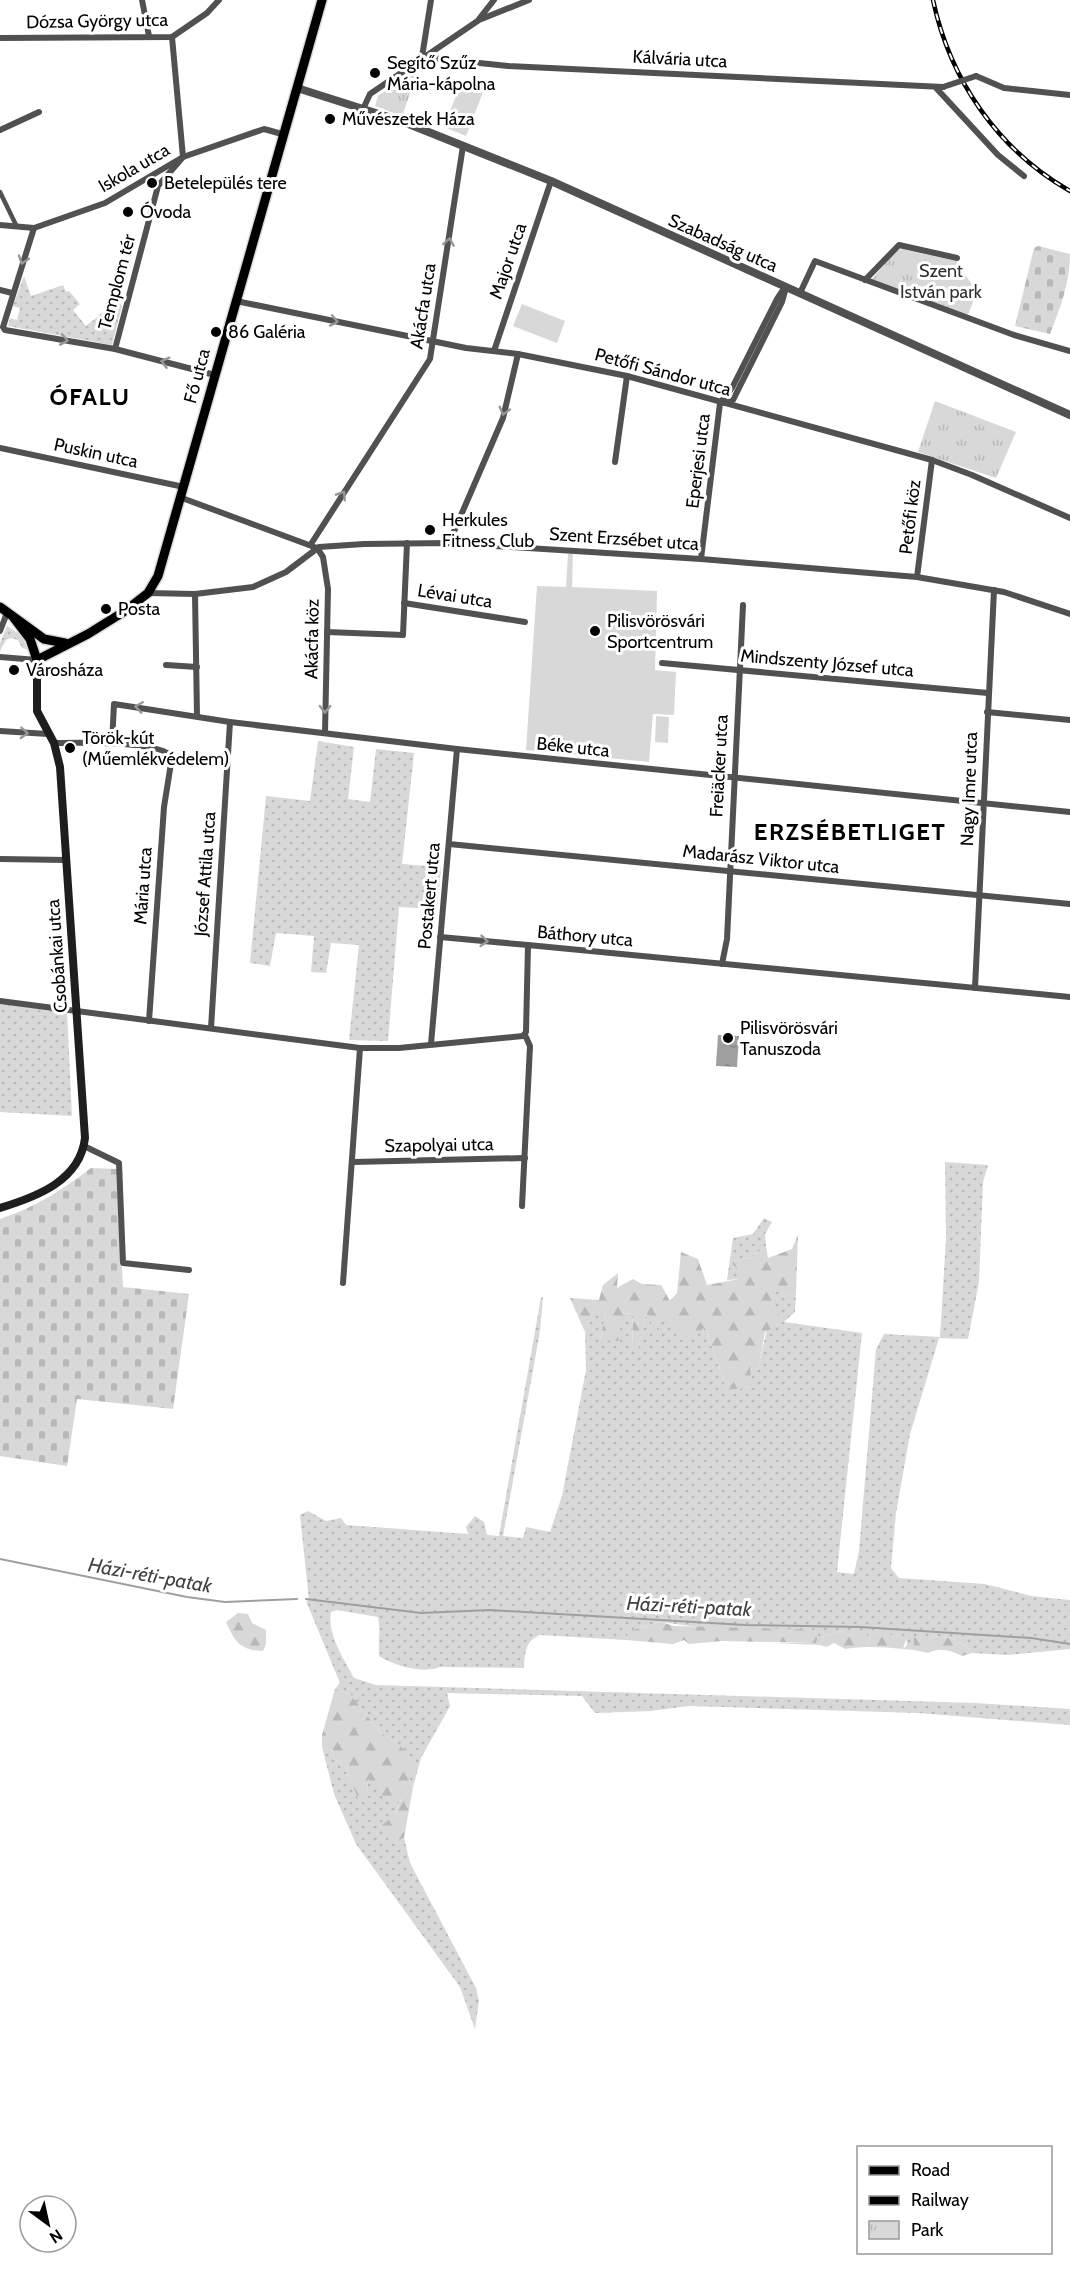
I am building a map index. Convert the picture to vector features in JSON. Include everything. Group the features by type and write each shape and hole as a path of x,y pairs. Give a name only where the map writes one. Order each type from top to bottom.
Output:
{"main road":[{"name":"Fő utca","path":"38,658 95,630 148,593 158,576 322,0"},
{"path":"7,612 44,639 66,644"},
{"path":"7,612 30,639 38,658"},
{"path":"38,658 45,648 44,639"},
{"name":"Csobánkai utca","path":"0,1208 53,1186 73,1168 84,1146 85,1113 60,767 54,743 36,705 38,658"}],"street":[{"path":"142,0 149,36"},
{"name":"Dózsa György utca","path":"0,38 172,37 207,13 219,0"},
{"path":"422,57 431,0"},
{"path":"478,20 494,0"},
{"path":"362,108 369,94 478,20 509,3 529,0"},
{"path":"172,37 183,157"},
{"name":"Kálvária utca","path":"422,57 508,66 916,84 940,88 976,76 1004,88 1070,95"},
{"name":"Szabadság utca","path":"297,88 362,108 551,181 1070,415"},
{"path":"940,88 998,155 1024,176"},
{"path":"0,130 39,112"},
{"name":"Iskola utca","path":"0,225 34,228 105,203 183,157 264,129 282,134"},
{"name":"Akácfa utca","path":"314,546 430,359 463,146"},
{"name":"Templom tér","path":"34,228 12,293 3,327 5,330 115,349 158,186 183,157"},
{"name":"Major utca","path":"494,351 551,181"},
{"path":"0,192 16,225"},
{"path":"865,280 899,245 957,258"},
{"path":"800,293 815,261 971,319 1070,351"},
{"name":"Eperjesi utca","path":"700,559 720,404 733,400 782,302 785,287"},
{"path":"0,290 12,293"},
{"name":"Petőfi Sándor utca","path":"236,301 434,341 518,354 627,376 720,404 932,460 1070,518"},
{"path":"115,349 214,375"},
{"path":"449,543 503,418 518,354"},
{"path":"615,462 627,376"},
{"name":"Puskin utca","path":"0,448 185,487"},
{"name":"Petőfi köz","path":"918,577 932,460"},
{"path":"148,593 195,594 261,584 286,572 314,546 182,498"},
{"name":"Lévai utca","path":"407,543 404,603 525,622"},
{"name":"Szent Erzsébet utca","path":"314,546 449,543 700,559 918,577 994,590 1070,614"},
{"name":"Akácfa köz","path":"314,546 322,557 328,589 325,733"},
{"name":"Nagy Imre utca","path":"975,988 994,590"},
{"path":"195,594 197,716"},
{"path":"327,632 402,636 404,603"},
{"name":"Freiäcker utca","path":"722,964 727,939 743,605"},
{"path":"0,631 7,612"},
{"path":"0,657 38,658"},
{"name":"Mindszenty József utca","path":"662,663 988,693"},
{"path":"166,665 197,667"},
{"name":"Béke utca","path":"112,743 114,704 230,722 457,749 1070,812"},
{"path":"987,712 1070,720"},
{"name":"József Attila utca","path":"211,1028 230,722"},
{"path":"0,731 48,734"},
{"path":"54,743 112,743"},
{"name":"Mária utca","path":"112,743 169,753 172,757 164,807 149,1021"},
{"name":"Postakert utca","path":"430,1044 457,749"},
{"name":"Madarász Viktor utca","path":"449,844 1070,904"},
{"path":"0,859 67,860"},
{"path":"440,937 528,945"},
{"name":"Báthory utca","path":"525,1035 528,945 1070,997"},
{"path":"0,1001 360,1048 525,1035 530,1046 522,1206"},
{"path":"344,1283 360,1048"},
{"path":"84,1146 118,1163 123,1263 189,1270"},
{"name":"Szapolyai utca","path":"353,1162 525,1158"}],"green space":[{"path":"419,69 402,116 375,106 378,96"},
{"path":"461,83 483,92 466,136 444,127"},
{"path":"1038,246 1070,254 1070,265 1061,305 1050,334 1015,326 1034,248"},
{"name":"Szent István park","path":"901,249 956,261 977,292 968,315 871,280 896,251"},
{"path":"922,267 966,283 958,305 914,288"},
{"path":"24,276 31,296 63,285 66,292 69,291 80,304 73,310 86,326 118,300 122,306 112,345 8,326 10,318 17,320 20,308 13,306"},
{"path":"522,304 565,321 557,343 513,326"},
{"path":"935,401 1016,432 996,478 918,452"},
{"name":"Pilisvörösvári Sportcentrum","path":"568,554 573,554 572,587 657,591 655,670 676,672 674,715 653,714 649,762 526,750 537,586 566,587"},
{"path":"7,626 21,635 29,650 22,648 18,640 11,638 6,640 0,651 0,643"},
{"path":"656,716 669,717 668,743 655,742"},
{"path":"318,741 354,747 348,799 370,802 376,749 414,753 402,864 441,867 437,909 399,907 388,1041 349,1040 359,945 331,943 326,973 311,972 314,936 276,933 270,966 250,963 266,796 310,801"},
{"path":"0,1003 67,1012 72,1116 0,1112"},
{"path":"945,1162 988,1165 983,1182 979,1282 968,1339 939,1338 910,1434 896,1513 891,1568 899,1578 985,1584 1031,1596 1070,1600 1070,1649 1007,1655 972,1653 961,1642 954,1639 914,1637 914,1650 903,1649 907,1645 906,1637 871,1633 867,1646 846,1630 824,1636 820,1645 774,1643 815,1643 661,1622 629,1631 626,1640 540,1635 529,1644 524,1668 440,1667 425,1670 401,1666 379,1656 378,1617 337,1610 331,1612 330,1621 337,1646 354,1678 376,1685 976,1703 1070,1709 1070,1725 918,1713 688,1706 651,1711 595,1713 582,1696 447,1693 450,1706 421,1758 413,1787 409,1783 412,1769 397,1743 380,1732 350,1694 335,1689 340,1683 306,1601 309,1600 300,1515 308,1511 326,1521 341,1518 346,1525 468,1534 466,1527 475,1516 484,1522 487,1535 499,1536 541,1297 543,1297 540,1331 503,1536 523,1538 526,1527 550,1532 562,1496 586,1370 585,1332 595,1310 606,1312 600,1340 623,1314 633,1313 632,1349 638,1348 646,1314 651,1316 651,1332 656,1332 660,1315 671,1322 705,1327 727,1390 751,1387 749,1368 759,1365 776,1288 783,1297 796,1292 795,1312 784,1322 862,1333 837,1572 854,1574 859,1551 876,1349 884,1334 940,1337 946,1239"},
{"path":"91,1168 117,1169 123,1287 189,1294 173,1409 77,1399 67,1466 0,1456 0,1219 47,1198"},
{"path":"764,1218 772,1222 765,1234 766,1246 752,1257 731,1262 740,1271 740,1279 727,1280 733,1238 753,1234"},
{"path":"798,1235 796,1292 783,1297 776,1289 772,1313 778,1313 783,1322 765,1332 759,1366 750,1368 752,1387 727,1390 705,1327 694,1334 683,1336 674,1333 671,1322 660,1316 656,1332 651,1332 651,1317 646,1314 638,1349 632,1349 633,1313 623,1314 618,1341 600,1340 606,1312 595,1311 585,1332 570,1298 599,1300 603,1285 618,1273 617,1288 633,1279 642,1284 661,1285 670,1301 677,1293 681,1252 698,1259 707,1285 740,1279 740,1271 730,1262 752,1257 766,1246 768,1258 792,1249"},
{"path":"238,1613 248,1614 252,1623 266,1630 266,1644 263,1651 244,1647 232,1635 226,1622"},
{"path":"661,1622 674,1626 819,1630 816,1643 722,1641 689,1644 684,1640 673,1644 626,1640 629,1631"},
{"path":"846,1630 867,1633 868,1643 871,1633 907,1636 903,1649 859,1647 845,1649 834,1643 827,1647 820,1645 824,1636"},
{"path":"914,1637 946,1637 960,1642 972,1653 962,1656 945,1650 928,1653 914,1650"},
{"path":"335,1689 350,1694 380,1732 397,1743 415,1761 409,1783 413,1787 404,1838 394,1841 382,1825 395,1815 401,1799 386,1799 368,1779 367,1793 360,1803 345,1767 333,1758 334,1751 322,1747 322,1735"},
{"path":"322,1747 334,1751 333,1758 345,1767 360,1802 367,1793 368,1778 401,1798 395,1815 394,1841 404,1838 410,1863 476,1988 479,2001 475,2029 460,1987 356,1844 334,1794"}],"water":[{"path":"718,1035 739,1036 737,1067 716,1066"}],"waterway":[{"name":"Házi-réti-patak","path":"0,1559 187,1597 225,1602 297,1599"},
{"name":"Házi-réti-patak","path":"306,1599 421,1613 490,1610 745,1625 860,1627 1031,1638 1070,1644"}],"railway":[{"path":"933,0 951,58 981,110 999,134 1021,155 1070,191"}],"place":[{"name":"Segítő Szűz Mária-kápolna","path":"375,73"},
{"name":"Művészetek Háza","path":"330,119"},
{"name":"Betelepülés tere","path":"152,183"},
{"name":"Óvoda","path":"128,212"},
{"name":"86 Galéria","path":"216,332"},
{"name":"Herkules Fitness Club","path":"430,530"},
{"name":"Posta","path":"106,609"},
{"name":"Pilisvörösvári Sportcentrum","path":"595,631"},
{"name":"Városháza","path":"14,670"},
{"name":"Török-kút (Műemlékvédelem)","path":"70,748"},
{"name":"Pilisvörösvári Tanuszoda","path":"728,1038"}],"district":[{"name":"ÓFALU","path":"90,397"},
{"name":"ERZSÉBETLIGET","path":"850,832"}]}
